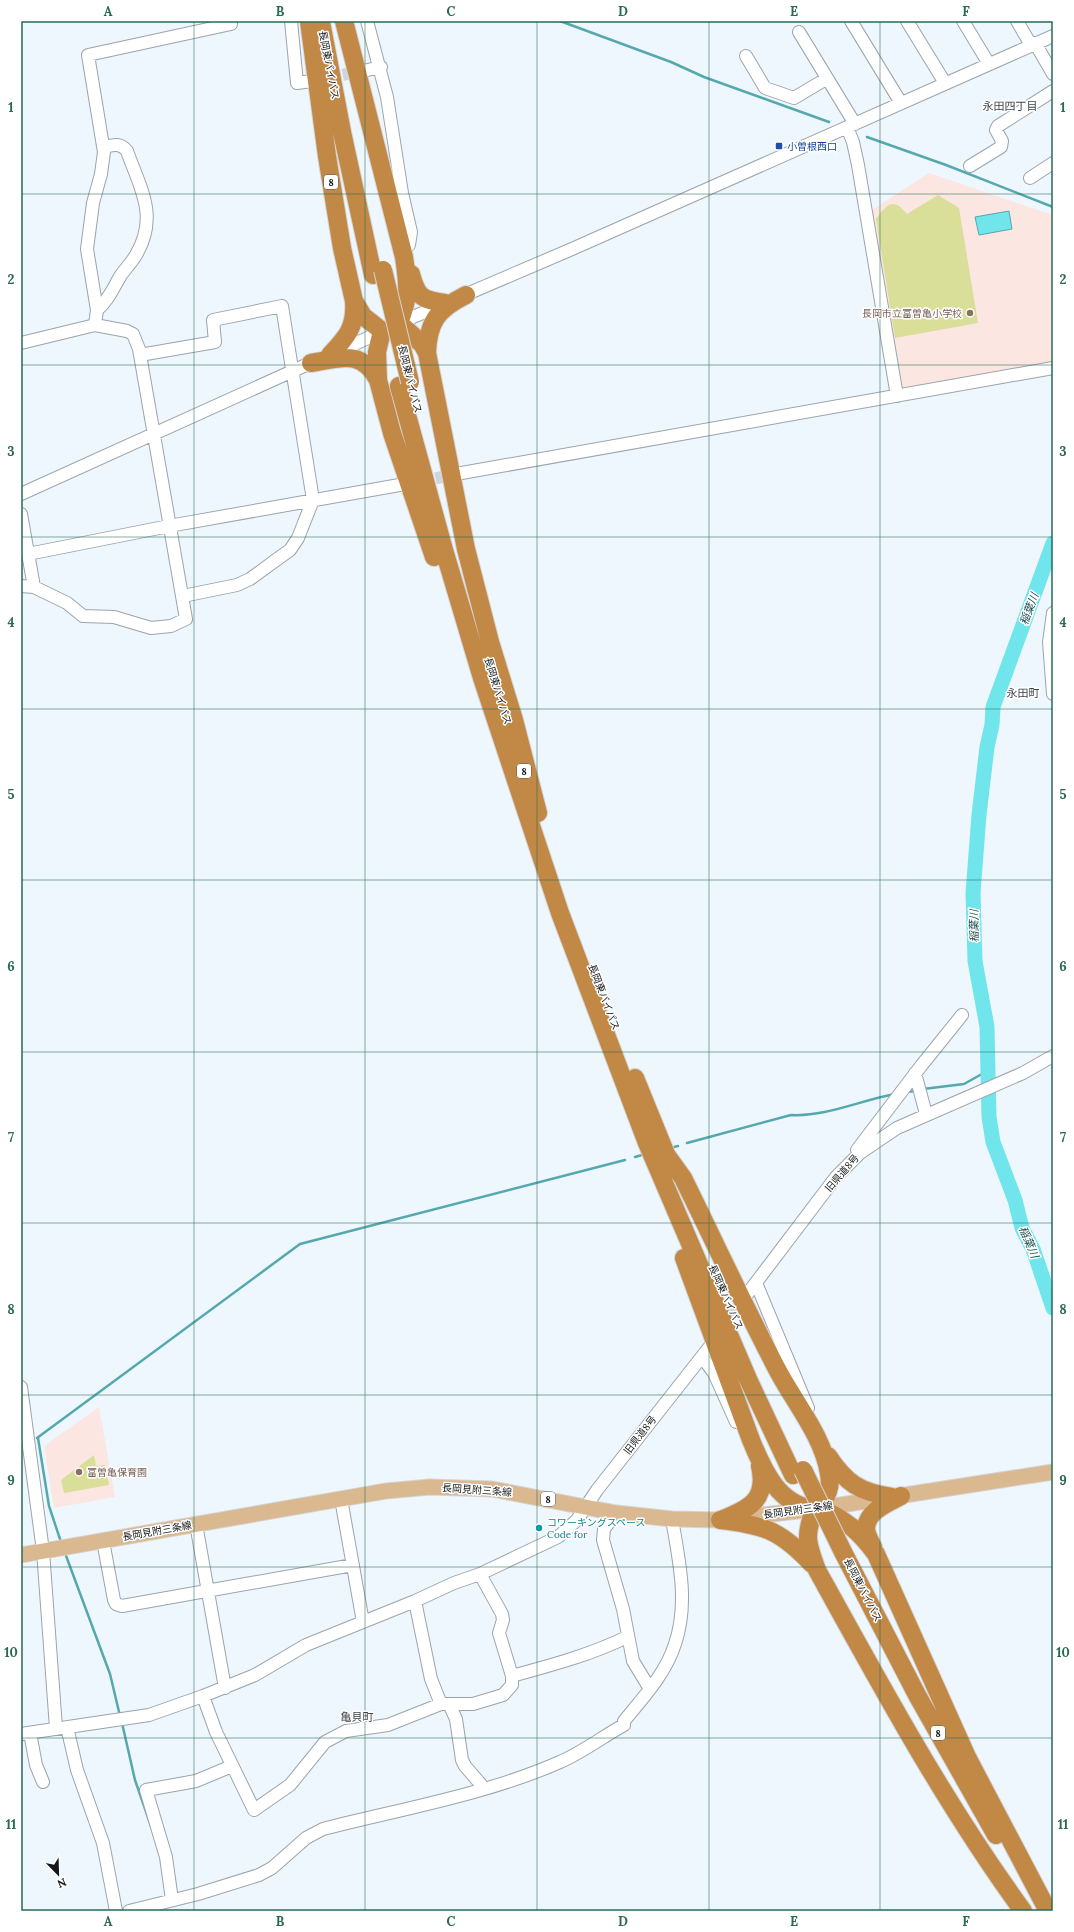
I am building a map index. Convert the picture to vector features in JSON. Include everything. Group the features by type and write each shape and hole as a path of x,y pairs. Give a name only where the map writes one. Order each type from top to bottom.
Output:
{"highway":[{"name":"8","path":"309,21 327,156 342,248 354,301 364,316 382,331 377,352 378,380 392,432 461,636 518,789"},
{"name":"長岡東バイパス","path":"321,21 342,132 378,273 444,550 518,789 560,913 647,1144 748,1379 798,1472 931,1744 1024,1911"},
{"name":"長岡東バイパス","path":"332,21 378,273"},
{"path":"344,21 403,253 408,291 407,300 399,323"},
{"path":"403,253 419,294 430,301 445,303"},
{"path":"428,353 429,333 435,318 449,304 466,295"},
{"path":"330,355 344,340 353,323 354,301"},
{"name":"8","path":"399,323 422,344 428,353 466,549 490,642 514,720 538,814"},
{"path":"311,363 334,358 351,357 366,365 374,372 378,380"},
{"name":"長岡東バイパス","path":"405,384 507,720 538,814 605,1002 665,1152 798,1472"},
{"path":"647,1144 660,1192 756,1452 770,1481 777,1489 798,1506 817,1508 837,1515 858,1531 876,1554"},
{"path":"665,1152 683,1178 779,1373 837,1469 852,1484 873,1494 897,1496"},
{"path":"815,1434 830,1474 827,1495 817,1508 808,1526 809,1549 817,1570 895,1708 972,1838 1024,1911"},
{"path":"720,1520 750,1506 758,1496 762,1483 756,1452"},
{"path":"897,1496 881,1507 869,1520 866,1528 876,1554 967,1757 1048,1911"},
{"path":"720,1520 739,1522 778,1534 794,1545 817,1570"},
{"name":"長岡東バイパス","path":"837,1553 973,1797 1040,1911"}],"main road":[{"name":"長岡見附三条線","path":"21,1555 386,1491 430,1487 457,1487 510,1491 585,1508 616,1513 672,1519 720,1520 817,1508 1053,1472"}],"street":[{"path":"291,21 297,83 312,80"},
{"path":"367,21 381,67 388,97 402,193 411,232 410,245 403,253"},
{"path":"851,21 901,103"},
{"path":"907,21 945,83"},
{"path":"963,21 989,64"},
{"path":"1016,21 1053,74"},
{"path":"95,325 97,310 87,249 93,203 101,174 104,147 88,55 231,24"},
{"path":"799,32 851,125 897,396"},
{"path":"21,493 399,323 466,295 1053,36"},
{"path":"746,56 765,88 794,98 826,79"},
{"path":"363,71 381,67"},
{"path":"970,166 1001,147 1002,144 996,130 998,126 1053,91"},
{"path":"97,310 108,299 121,275 136,255 142,242 148,220 144,195 127,151 123,146 118,145 104,147"},
{"path":"1030,178 1053,163"},
{"path":"140,355 215,342 213,320 282,306 313,500 298,538 290,550 270,565 250,579 237,585 183,596"},
{"path":"21,343 95,325 126,331 133,334 137,342 140,355 186,619 171,626 151,628 114,617 83,616 67,603 34,587 21,586"},
{"path":"456,474 1053,368"},
{"path":"28,554 170,526 405,484"},
{"path":"21,514 34,587"},
{"path":"1053,613 1049,642 1053,694"},
{"path":"836,1178 915,1073 962,1015"},
{"name":"旧県道8号","path":"745,1297 836,1178 860,1153 876,1140 926,1114 1033,1068 1053,1056"},
{"path":"915,1073 926,1114"},
{"path":"756,1283 812,1418 815,1434"},
{"name":"旧県道8号","path":"26,1734 62,1727 149,1715 225,1688 255,1675 306,1645 454,1583 480,1574 558,1537 577,1520 688,1372 711,1345"},
{"path":"702,1357 714,1373 743,1437 756,1452"},
{"path":"21,1387 43,1551 62,1727 103,1843 116,1911"},
{"path":"341,1499 363,1622"},
{"path":"616,1513 602,1534 623,1609 627,1637 633,1661 650,1689"},
{"path":"129,1911 259,1875 272,1868 306,1838 323,1829 512,1780 574,1755 624,1725 624,1721 650,1689 675,1645 682,1604 681,1577 672,1519"},
{"path":"196,1524 225,1688"},
{"path":"103,1541 114,1600 116,1604 122,1606 353,1565"},
{"path":"203,1696 216,1732 254,1810 290,1785 325,1742 346,1731 388,1725 446,1705 473,1704 503,1695 512,1685 512,1676 499,1633 504,1620 480,1574"},
{"path":"414,1601 431,1679 456,1719 462,1760 484,1788"},
{"path":"512,1676 582,1657 602,1650 627,1637"},
{"path":"26,1734 43,1782"},
{"path":"172,1900 166,1857 146,1790 196,1781 232,1766"}],"shaded area":[{"name":"長岡市立富曽亀小学校","path":"929,173 1053,215 1053,365 900,390 870,211"},
{"name":"富曽亀保育園","path":"99,1407 115,1497 54,1508 44,1446"}],"green space":[{"path":"938,195 959,208 978,323 895,338 876,219 890,204 898,206 907,214"},
{"path":"94,1455 96,1466 105,1465 109,1485 64,1493 61,1480"}],"water":[{"path":"1009,211 1012,229 979,235 975,217"}],"waterway":[{"path":"560,21 671,62 704,77 829,122"},
{"path":"867,137 946,165 1053,207"},
{"name":"稲葉川","path":"1053,543 993,707 992,725 987,747 979,815 973,893 975,961 987,1027 989,1117 993,1142 1015,1200 1022,1228 1033,1249 1053,1308"},
{"path":"923,1089 964,1084 989,1070"},
{"path":"906,1092 916,1091"},
{"path":"687,1143 791,1115 804,1115 830,1111 895,1094"},
{"path":"674,1147 678,1146"},
{"path":"635,1157 642,1155"},
{"path":"37,1438 300,1244 625,1160"},
{"path":"38,1438 49,1506 61,1542"},
{"path":"65,1553 110,1674 120,1716"},
{"path":"122,1723 135,1780 151,1826"}],"tunnel":[{"path":"325,78 363,71"},
{"path":"418,482 456,474"},
{"path":"722,1330 745,1297"}],"place":[{"name":"小曽根西口","path":"779,146"},
{"name":"長岡市立富曽亀小学校","path":"970,313"},
{"name":"富曽亀保育園","path":"79,1472"},
{"name":"コワーキングスペース Code for","path":"539,1528"}],"district":[{"name":"永田四丁目","path":"1010,106"},
{"name":"永田町","path":"1023,693"},
{"name":"亀貝町","path":"357,1717"}]}
